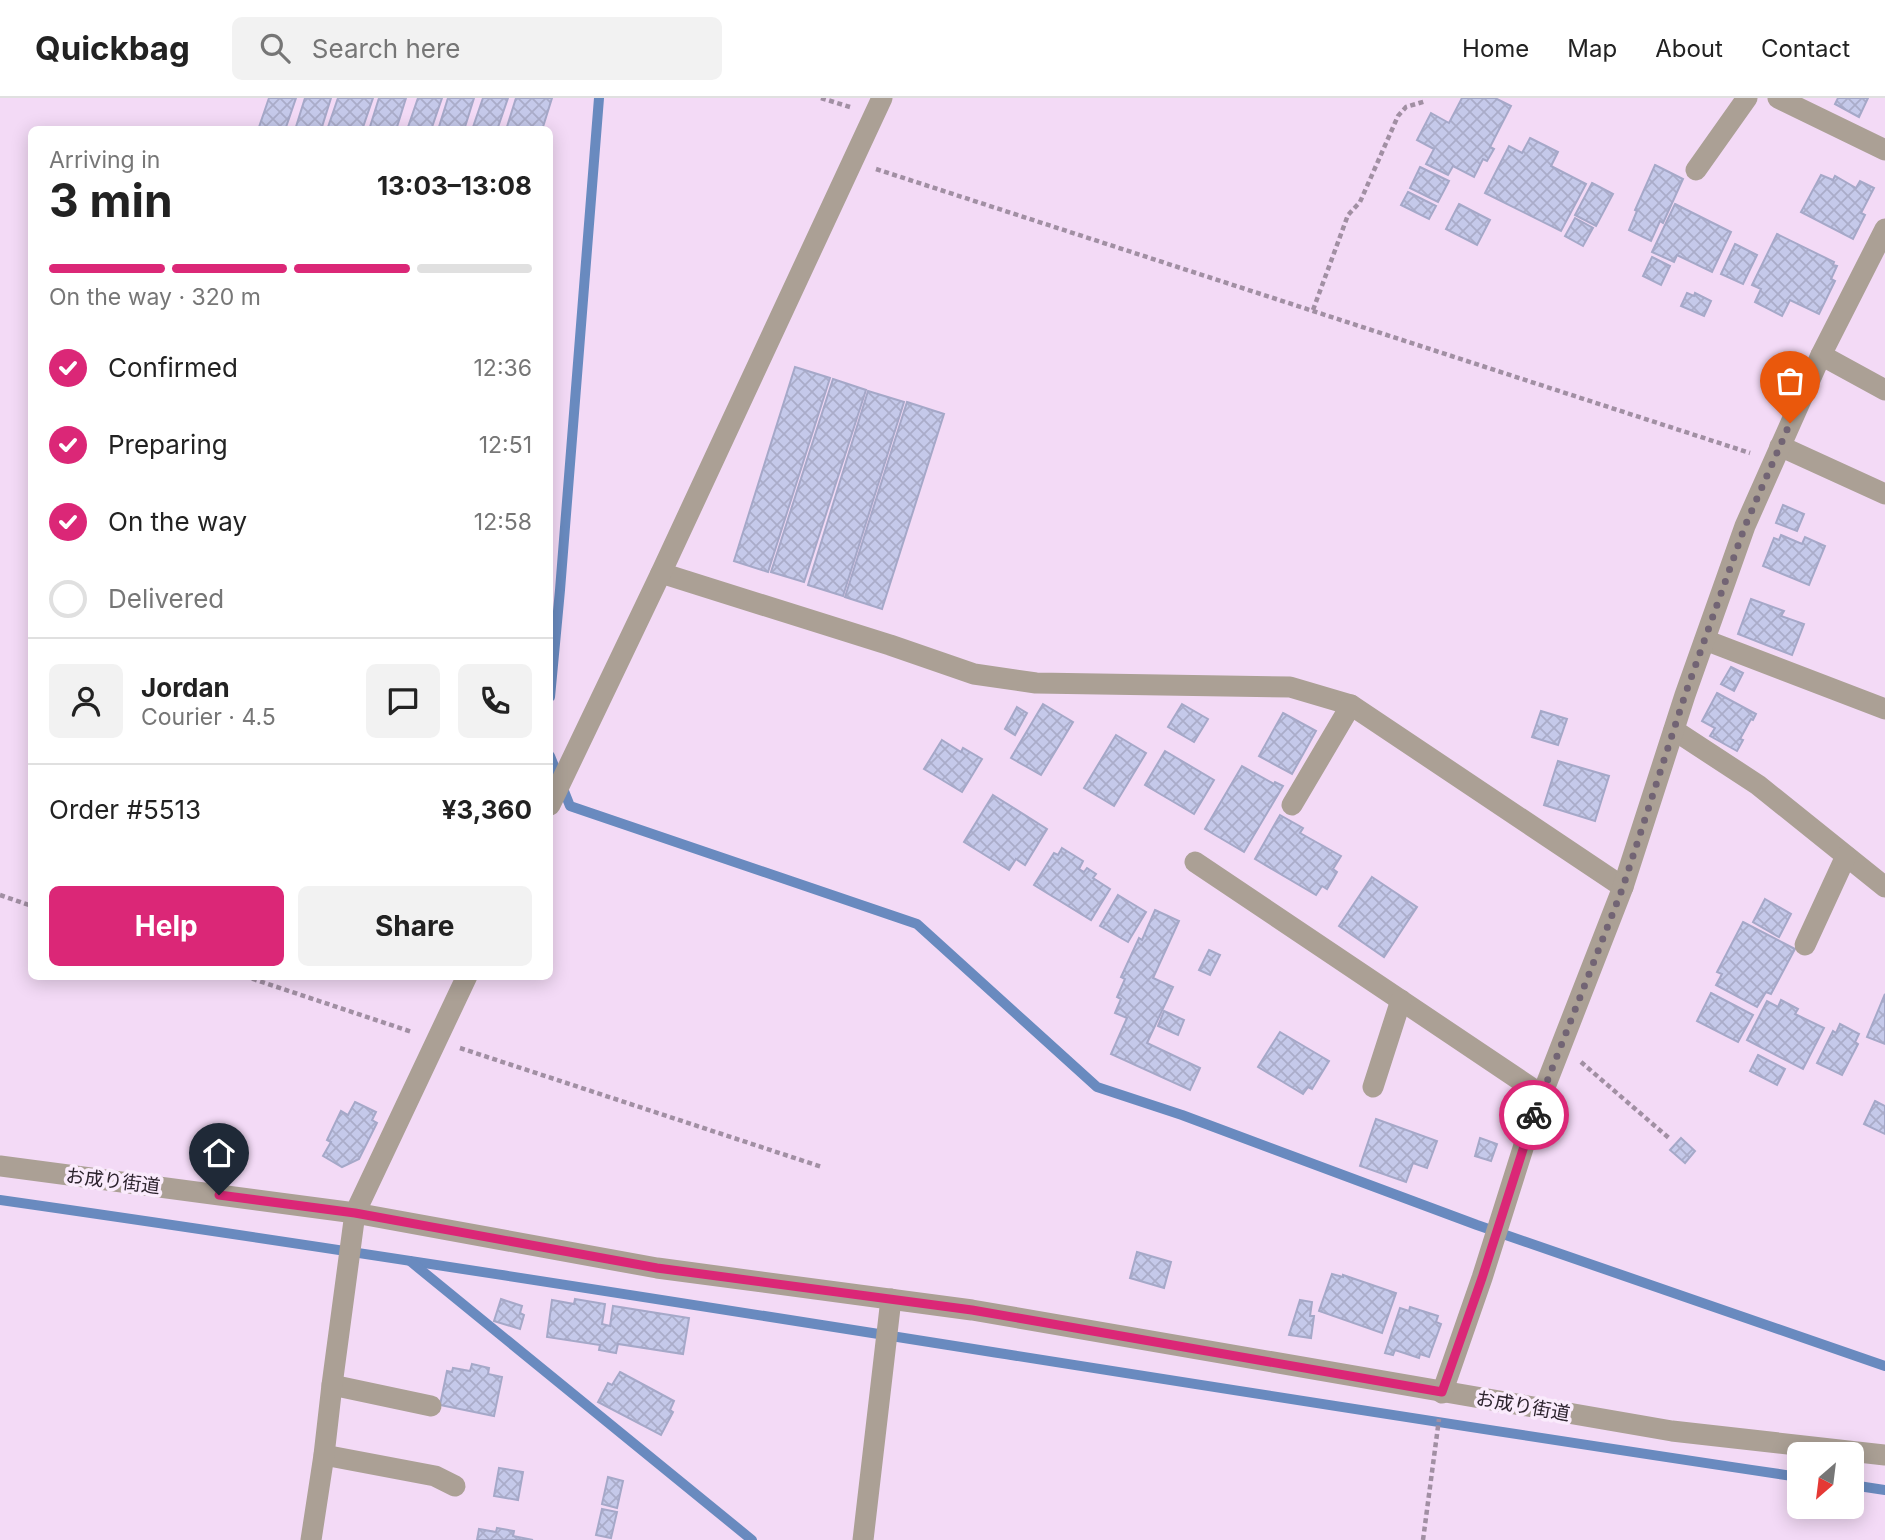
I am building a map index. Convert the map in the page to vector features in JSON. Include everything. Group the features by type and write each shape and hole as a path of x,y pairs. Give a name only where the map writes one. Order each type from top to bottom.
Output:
{"street":[{"path":"553,799 882,98"},
{"path":"1696,170 1747,98"},
{"path":"1778,98 1885,150"},
{"path":"1442,1392 1482,1278 1531,1122 1623,887 1745,526 1821,355 1885,229"},
{"path":"1821,355 1885,390"},
{"path":"1777,453 1885,494"},
{"path":"661,573 974,674 1036,683 1290,687 1351,705 1623,887"},
{"path":"1705,640 1885,709"},
{"path":"1292,805 1351,705"},
{"path":"1674,730 1758,785 1885,887"},
{"path":"1805,945 1846,856"},
{"path":"1195,862 1542,1095"},
{"path":"311,1540 355,1213 465,980"},
{"path":"1373,1087 1401,1000"},
{"name":"お成り街道","path":"0,1167 355,1213 657,1268 985,1312 1672,1431 1885,1455"},
{"path":"863,1540 891,1299"},
{"path":"331,1385 431,1406"},
{"path":"324,1455 435,1476 455,1486"}],"path":[{"path":"1314,310 1348,215 1360,202 1398,116 1406,107 1426,101"},
{"path":"853,161 1314,310 1777,453"},
{"path":"0,895 28,905"},
{"path":"256,980 822,1167"},
{"path":"1561,1044 1670,1139"},
{"path":"1423,1540 1442,1392"}],"building":[{"path":"269,98 296,98 286,126 259,126"},
{"path":"305,98 331,98 322,126 296,126"},
{"path":"338,98 373,98 363,126 328,126"},
{"path":"379,98 406,98 397,126 370,126"},
{"path":"418,98 442,98 432,126 408,126"},
{"path":"448,98 474,98 465,126 439,126"},
{"path":"483,98 508,98 498,126 473,126"},
{"path":"516,98 552,98 543,126 507,126"},
{"path":"1462,98 1495,98 1511,106 1490,147 1494,149 1487,161 1483,159 1474,177 1453,166 1448,175 1426,164 1434,149 1417,140 1431,113 1449,123"},
{"path":"1838,98 1868,98 1859,117 1835,104"},
{"path":"1530,138 1558,152 1551,166 1586,184 1561,231 1485,193 1509,146 1522,153"},
{"path":"1655,165 1683,179 1663,223 1660,221 1651,241 1629,230"},
{"path":"1420,167 1449,181 1438,202 1410,188"},
{"path":"1821,175 1833,180 1835,176 1856,188 1860,181 1874,188 1861,213 1865,215 1853,239 1801,212"},
{"path":"1592,183 1613,194 1596,226 1575,215"},
{"path":"1408,192 1436,206 1429,219 1401,205"},
{"path":"1459,204 1490,220 1477,245 1446,229"},
{"path":"1675,204 1731,232 1712,272 1677,255 1674,262 1652,252"},
{"path":"1575,218 1593,228 1583,246 1565,236"},
{"path":"1777,234 1834,262 1833,265 1837,266 1831,279 1835,281 1819,314 1790,300 1782,316 1755,302 1761,289 1752,285"},
{"path":"1735,244 1757,255 1743,284 1721,274"},
{"path":"1652,257 1670,266 1661,285 1643,276"},
{"path":"1687,293 1694,296 1695,293 1711,301 1704,316 1681,306"},
{"path":"795,367 830,378 768,572 734,561"},
{"path":"833,379 866,390 804,582 771,572"},
{"path":"868,391 904,402 843,596 808,585"},
{"path":"907,402 944,414 882,609 845,597"},
{"path":"1783,505 1804,514 1797,531 1776,523"},
{"path":"1781,535 1802,544 1805,537 1825,546 1809,585 1763,566 1774,538 1779,540"},
{"path":"1751,599 1784,611 1781,616 1804,624 1792,655 1738,634"},
{"path":"1731,667 1743,673 1734,691 1721,684"},
{"path":"1717,693 1756,714 1740,739 1743,740 1737,751 1710,736 1715,728 1702,721"},
{"path":"1043,704 1073,722 1041,775 1011,758"},
{"path":"1182,704 1208,719 1194,742 1168,727"},
{"path":"1017,707 1027,713 1015,735 1005,729"},
{"path":"1541,711 1567,719 1558,745 1532,737"},
{"path":"1283,713 1316,731 1292,774 1259,756"},
{"path":"1116,735 1146,753 1114,806 1084,788"},
{"path":"942,740 961,752 963,748 982,759 962,792 924,769"},
{"path":"1165,751 1214,780 1194,814 1145,785"},
{"path":"1558,761 1609,776 1595,821 1544,805"},
{"path":"1242,766 1274,784 1275,782 1283,786 1244,852 1205,829"},
{"path":"993,795 1047,829 1025,865 1016,859 1009,870 964,842"},
{"path":"1280,815 1303,828 1300,833 1341,856 1333,869 1337,872 1327,889 1322,886 1316,895 1255,859"},
{"path":"1062,848 1083,861 1079,869 1084,872 1087,868 1096,874 1093,878 1110,889 1091,920 1034,885 1054,853 1058,855"},
{"path":"1372,877 1417,907 1384,957 1339,926"},
{"path":"1118,895 1146,912 1128,942 1100,926"},
{"path":"1765,899 1791,914 1779,937 1753,922"},
{"path":"1155,910 1179,921 1153,978 1173,987 1147,1043 1200,1068 1190,1090 1111,1054 1127,1018 1115,1013 1121,999 1117,997 1125,979 1121,977"},
{"path":"1743,922 1795,949 1771,994 1766,992 1757,1007 1716,985 1722,974 1717,972"},
{"path":"1209,950 1220,955 1210,975 1199,970"},
{"path":"1711,993 1753,1015 1738,1042 1697,1021"},
{"path":"1885,994 1885,1044 1867,1037"},
{"path":"1781,1000 1798,1009 1795,1014 1824,1028 1803,1069 1747,1040 1767,1001 1778,1007"},
{"path":"1164,1011 1184,1020 1178,1035 1158,1026"},
{"path":"1840,1024 1859,1034 1855,1042 1858,1044 1842,1075 1817,1063 1833,1031 1836,1033"},
{"path":"1280,1032 1329,1061 1312,1089 1308,1087 1303,1094 1258,1067"},
{"path":"1758,1055 1785,1069 1777,1085 1750,1071"},
{"path":"1875,1101 1885,1106 1885,1134 1864,1124"},
{"path":"355,1102 376,1112 372,1120 377,1123 359,1159 342,1167 323,1156 331,1142 327,1140 341,1111 348,1115"},
{"path":"1376,1119 1437,1141 1427,1168 1413,1163 1406,1182 1360,1166"},
{"path":"1480,1138 1497,1144 1491,1161 1475,1156"},
{"path":"1681,1138 1695,1151 1685,1163 1670,1150"},
{"path":"1137,1252 1171,1262 1164,1288 1130,1278"},
{"path":"1332,1274 1343,1275 1396,1293 1382,1333 1319,1311"},
{"path":"501,1299 522,1306 520,1313 524,1315 520,1329 494,1321"},
{"path":"575,1299 605,1304 602,1324 610,1326 613,1306 689,1318 683,1354 618,1344 616,1353 599,1350 600,1345 547,1337 552,1300 574,1304"},
{"path":"1300,1300 1312,1302 1310,1316 1314,1316 1311,1338 1289,1335"},
{"path":"1410,1307 1438,1316 1436,1322 1441,1324 1429,1357 1420,1354 1419,1358 1395,1350 1393,1355 1385,1353 1400,1308 1409,1311"},
{"path":"472,1364 489,1368 488,1374 502,1377 494,1416 440,1405 447,1371 452,1372 453,1368 470,1371"},
{"path":"620,1372 674,1401 670,1410 673,1412 661,1435 598,1402 608,1383 612,1385"},
{"path":"499,1468 523,1472 518,1500 494,1496"},
{"path":"608,1477 623,1481 617,1508 602,1504"},
{"path":"602,1509 617,1512 611,1538 596,1535"},
{"path":"497,1528 514,1531 513,1536 533,1540 477,1540 479,1529 496,1532"}],"waterway":[{"path":"553,665 599,98"},
{"path":"553,764 570,806 917,924 1097,1087 1182,1115 1477,1225 1885,1366"},
{"path":"0,1200 450,1267 1787,1475"},
{"path":"410,1261 752,1540"},
{"path":"1864,1487 1885,1490"}],"way so far":[{"path":"1534,1115 1623,887 1685,695 1745,526 1790,423"}],"route":[{"path":"219,1195 355,1213 657,1268 972,1310 1442,1392 1534,1115"}]}
